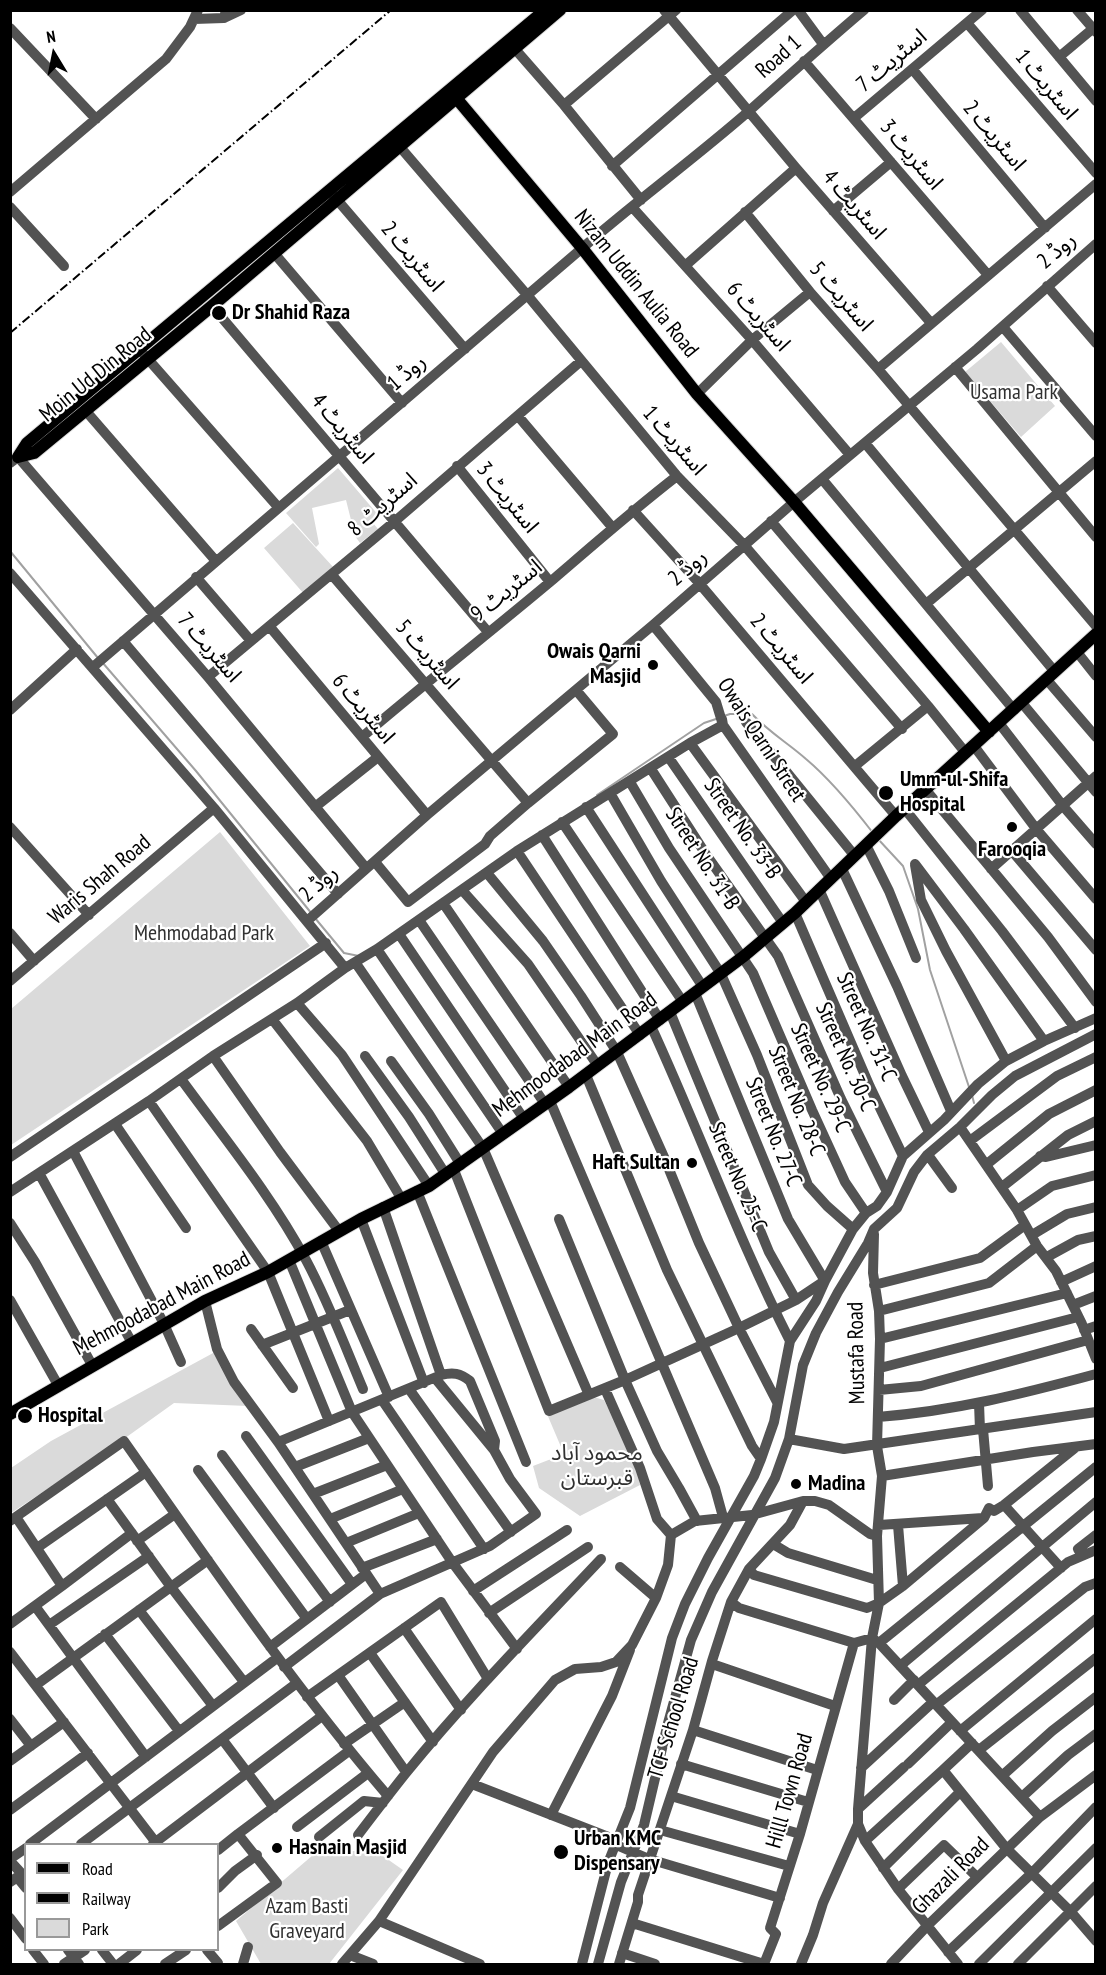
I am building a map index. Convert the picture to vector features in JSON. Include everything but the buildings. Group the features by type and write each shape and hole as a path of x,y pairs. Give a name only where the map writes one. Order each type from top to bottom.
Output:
{"main road":[{"name":"Moin Ud Din Road","path":"14,460 27,443 212,306 240,273 274,253 333,195 400,147 545,10"},
{"name":"Moin Ud Din Road","path":"14,460 34,453 86,410 144,355 240,273 453,95 515,49 560,10"},
{"name":"Nizam Uddin Aulia Road","path":"453,95 582,248 697,394 794,502 989,732"},
{"name":"Mehmoodabad Main Road","path":"10,1414 164,1324 268,1272 383,1207 429,1186 454,1170 744,957 795,913 897,815 1095,634"}],"street":[{"path":"10,192 166,59 196,15 225,14 241,10"},
{"path":"612,166 793,10"},
{"path":"798,10 823,44"},
{"name":"Road 1","path":"748,111 864,10"},
{"name":"اسٹریٹ 7","path":"854,118 982,10"},
{"path":"1020,10 1095,101"},
{"path":"1059,57 1094,29 1077,10"},
{"path":"564,105 670,12 748,111"},
{"name":"اسٹریٹ 1","path":"967,23 1095,173"},
{"path":"10,28 96,118"},
{"path":"515,49 564,105 612,166 637,204"},
{"name":"اسٹریٹ 3","path":"804,61 988,275"},
{"name":"اسٹریٹ 2","path":"912,70 1045,228"},
{"name":"اسٹریٹ 4","path":"748,111 931,323"},
{"name":"روڈ 1","path":"96,664 582,248 748,111"},
{"name":"اسٹریٹ 1","path":"400,147 528,296 677,476 744,545 902,729"},
{"path":"833,211 891,162"},
{"path":"686,265 796,168"},
{"path":"878,369 1095,184"},
{"name":"اسٹریٹ 2","path":"333,195 465,349"},
{"name":"اسٹریٹ 6","path":"637,204 686,265 850,455"},
{"path":"10,207 64,266"},
{"name":"اسٹریٹ 5","path":"745,212 810,292 1015,529 1095,626"},
{"name":"روڈ 2","path":"310,919 427,815 653,625 771,521 1003,327 1094,247"},
{"path":"274,253 402,403"},
{"path":"1047,286 1095,343"},
{"path":"697,394 752,340 810,292"},
{"name":"اسٹریٹ 4","path":"212,306 488,632"},
{"path":"1003,327 1095,436"},
{"path":"144,355 278,507"},
{"name":"اسٹریٹ 8","path":"208,676 332,575 456,466 581,361"},
{"path":"955,367 1095,537"},
{"path":"86,410 215,560"},
{"path":"518,416 612,527"},
{"path":"865,443 970,568 1095,737"},
{"name":"اسٹریٹ 7","path":"14,460 208,676 315,807 408,902 486,844 490,836 528,803"},
{"path":"926,604 1095,461"},
{"name":"اسٹریٹ 3","path":"456,466 550,582"},
{"name":"اسٹریٹ 9","path":"362,736 550,582 612,527 677,476"},
{"path":"822,479 926,604 1018,706 1091,780 1095,792"},
{"name":"اسٹریٹ 2","path":"633,510 699,583 897,815 1002,931 1075,1028"},
{"path":"771,521 928,706 969,749 1095,899"},
{"path":"10,573 76,649 96,664 214,808 310,919 345,968"},
{"name":"اسٹریٹ 5","path":"332,575 528,803"},
{"path":"196,577 251,641"},
{"name":"Owais Qarni Street","path":"653,625 716,702 722,722 831,879"},
{"name":"اسٹریٹ 6","path":"270,627 427,815"},
{"path":"123,640 336,896"},
{"path":"10,710 76,649"},
{"path":"1077,652 1095,676"},
{"path":"528,803 613,734 576,690"},
{"path":"855,766 928,706"},
{"path":"10,1192 115,1124 213,1056 297,1003 517,851 669,758 722,722"},
{"path":"746,722 854,855"},
{"path":"999,723 1095,844"},
{"path":"690,743 806,902"},
{"path":"315,807 378,757"},
{"name":"Street No. 33-B","path":"669,758 783,923"},
{"name":"Street No. 30-C","path":"651,769 707,856 778,956 842,1099 887,1192"},
{"path":"991,869 1091,780"},
{"name":"Street No. 31-B","path":"630,782 669,848 744,957"},
{"path":"925,789 1048,937 1095,1002"},
{"name":"Street No. 28-C","path":"610,793 661,881 720,974 757,1055 808,1185 853,1229"},
{"name":"Street No. 27-C","path":"586,807 699,990 788,1219 825,1281"},
{"name":"Waris Shah Road","path":"10,981 214,808"},
{"path":"562,822 683,1002"},
{"path":"10,827 89,915"},
{"path":"542,835 660,1019 769,1252 796,1300"},
{"path":"867,843 916,958"},
{"path":"517,851 640,1035"},
{"path":"1012,851 1095,950"},
{"path":"1006,1061 921,900 915,864 1044,1041"},
{"path":"842,869 897,986 951,1112"},
{"path":"487,873 543,941 617,1052 699,1243 777,1402"},
{"path":"819,889 928,1132"},
{"path":"462,890 528,964 598,1066"},
{"path":"443,903 569,1087"},
{"name":"Street No. 31-C","path":"795,913 870,1087 903,1156"},
{"path":"419,920 548,1102 714,1488 730,1516"},
{"path":"10,933 34,961"},
{"path":"399,934 524,1119"},
{"path":"10,1156 326,943"},
{"path":"377,949 503,1134"},
{"name":"Street No. 29-C","path":"744,957 845,1182 866,1213"},
{"path":"355,962 483,1148 589,1395"},
{"path":"297,1003 342,1055 429,1186"},
{"path":"582,1965 601,1886 630,1808 672,1638 685,1604 761,1459 774,1422 790,1341 816,1301 853,1229 866,1213 877,1206 887,1192 903,1156 944,1120 978,1084 1006,1061 1095,1018"},
{"path":"272,1019 367,1141 401,1198"},
{"name":"Street No. 25-C","path":"660,1019 678,1085 737,1228 790,1341"},
{"path":"598,1965 621,1882 644,1825 668,1723 691,1640 712,1592 775,1478 789,1439 803,1365 816,1333 874,1229 897,1208 914,1172 928,1155 1015,1076 1095,1034"},
{"path":"213,1056 339,1231"},
{"path":"365,1056 408,1117 454,1170"},
{"path":"971,1140 1057,1076 1095,1057"},
{"path":"391,1061 429,1114 454,1170 549,1411 605,1389 739,1328 796,1300 825,1281"},
{"path":"586,1075 667,1270 752,1446 761,1459"},
{"path":"181,1079 259,1185 302,1252 333,1317 363,1389"},
{"path":"987,1164 1049,1114 1095,1090"},
{"path":"149,1101 268,1272 329,1421"},
{"path":"1002,1187 1068,1135 1095,1121"},
{"path":"115,1124 186,1228"},
{"path":"960,1127 971,1140 1047,1257 1073,1305 1095,1359"},
{"path":"1040,1156 1046,1157 1095,1145"},
{"path":"73,1151 164,1324 181,1362"},
{"path":"928,1155 952,1188"},
{"path":"39,1173 132,1343"},
{"path":"1017,1210 1052,1186 1095,1175"},
{"path":"417,1191 526,1462"},
{"path":"383,1207 434,1379"},
{"path":"874,1285 980,1258 1028,1230 1067,1214 1095,1207"},
{"path":"33,1843 244,1682 280,1662 380,1594 483,1549 536,1514 510,1479 494,1450 434,1379 361,1219"},
{"path":"559,1219 625,1380 657,1451 697,1521"},
{"path":"10,1223 92,1365"},
{"name":"Mustafa Road","path":"858,1824 861,1768 879,1604 878,1531 882,1476 877,1446 880,1339 879,1311 874,1285 874,1229"},
{"path":"1047,1257 1078,1240 1095,1236"},
{"path":"321,1241 385,1398 483,1549"},
{"path":"879,1311 989,1283 1038,1246"},
{"path":"289,1260 352,1412 452,1562 517,1649"},
{"path":"1061,1282 1095,1266"},
{"path":"880,1339 1067,1293"},
{"path":"1073,1305 1095,1296"},
{"path":"10,1300 58,1384"},
{"path":"206,1301 217,1349 234,1382 278,1442 380,1594"},
{"path":"262,1345 350,1310"},
{"path":"880,1368 1078,1317"},
{"path":"879,1390 921,1386 1086,1335 1095,1326"},
{"path":"251,1329 293,1388"},
{"path":"278,1442 452,1373 462,1374 470,1381 495,1441 494,1450"},
{"path":"878,1417 931,1413 1021,1395 1095,1374"},
{"path":"409,1389 510,1532"},
{"path":"551,1815 612,1696 632,1645 656,1598 668,1565 671,1535 657,1519 640,1468 605,1389"},
{"path":"979,1403 987,1459 988,1486"},
{"path":"789,1439 844,1449 877,1446 1095,1412"},
{"path":"246,1436 352,1584"},
{"path":"295,1467 369,1438"},
{"path":"62,1586 37,1548 13,1519 124,1441 280,1662 368,1773 385,1800"},
{"path":"882,1476 1095,1444"},
{"path":"749,1569 754,1575 867,1608 879,1604 984,1518 989,1508 994,1511 1004,1505 1077,1447"},
{"path":"222,1455 330,1602"},
{"path":"313,1494 387,1464"},
{"path":"875,1641 1095,1467"},
{"path":"198,1470 307,1619"},
{"path":"37,1548 146,1472"},
{"path":"330,1519 404,1489"},
{"path":"107,1499 244,1682"},
{"path":"671,1535 697,1521 754,1515 815,1501 829,1505 870,1534 898,1526 984,1518"},
{"name":"TCF School Road","path":"619,1965 638,1902 638,1895 693,1730 731,1602 749,1569 790,1526 803,1502"},
{"path":"900,1666 1095,1502"},
{"path":"1004,1505 1061,1568"},
{"path":"346,1543 419,1513"},
{"path":"10,1624 134,1537 175,1514"},
{"path":"898,1526 903,1586"},
{"path":"473,1591 567,1530"},
{"path":"1082,1556 1078,1549 1095,1535"},
{"path":"270,1647 330,1602 364,1571 437,1539"},
{"path":"773,1544 788,1553 877,1580"},
{"path":"489,1613 588,1547"},
{"path":"894,1700 1061,1568 1095,1550"},
{"path":"49,1625 148,1556"},
{"path":"358,1835 406,1772 488,1679 601,1559"},
{"path":"36,1685 208,1560"},
{"path":"620,1567 656,1598"},
{"path":"861,1768 934,1704 1085,1587 1095,1583"},
{"path":"731,1602 739,1608 855,1642 875,1641 943,1592"},
{"path":"308,1697 441,1602 488,1679"},
{"path":"35,1606 146,1757"},
{"path":"139,1610 213,1706"},
{"path":"858,1809 906,1766 1095,1619"},
{"path":"404,1628 461,1710"},
{"path":"105,1634 179,1731"},
{"path":"875,1641 1023,1796 1040,1817"},
{"name":"Hilll Town Road","path":"764,1965 776,1934 770,1928 800,1834 855,1642"},
{"path":"342,1965 379,1921 493,1752 555,1680 575,1670 601,1667 616,1662 632,1645"},
{"path":"10,1652 154,1843"},
{"path":"370,1653 433,1742"},
{"path":"865,1841 943,1770 1095,1658"},
{"path":"712,1664 836,1706"},
{"path":"338,1676 406,1772"},
{"path":"84,1843 297,1683"},
{"path":"1002,1775 1095,1697"},
{"path":"219,1849 274,1808 373,1725 405,1702"},
{"path":"156,1843 322,1716"},
{"path":"10,1719 31,1746"},
{"path":"10,1761 64,1722"},
{"path":"693,1730 817,1770"},
{"path":"1023,1796 1095,1734"},
{"path":"222,1739 274,1808"},
{"path":"10,1809 88,1753"},
{"path":"681,1764 808,1802"},
{"path":"943,1770 1006,1848 1071,1912 1095,1941"},
{"path":"297,1827 368,1773"},
{"name":"Ghazali Road","path":"891,1965 1006,1848 1040,1817 1095,1775"},
{"path":"471,1784 616,1843 631,1853 780,1898"},
{"path":"883,1868 960,1792"},
{"path":"671,1796 800,1834"},
{"path":"319,1836 364,1801 385,1800"},
{"path":"948,1952 1032,1873 1095,1807"},
{"path":"858,1824 865,1841 883,1868 958,1965"},
{"path":"801,1965 823,1903 858,1824"},
{"path":"660,1830 789,1866"},
{"path":"219,1925 277,1883 238,1834"},
{"path":"898,1889 944,1845 977,1877"},
{"path":"979,1965 1095,1848"},
{"path":"14,1879 22,1874 10,1860 24,1850"},
{"path":"219,1887 235,1871 257,1855"},
{"path":"1018,1965 1095,1886"},
{"path":"10,1918 24,1936"},
{"path":"379,1921 480,1965"},
{"path":"632,1923 764,1965"},
{"path":"243,1965 248,1947"},
{"path":"34,1951 44,1965"},
{"path":"103,1951 113,1965"},
{"path":"118,1965 135,1951"},
{"path":"165,1965 185,1951"},
{"path":"208,1951 218,1963 216,1965"},
{"path":"622,1953 655,1965"},
{"path":"350,1954 373,1965"}],"green space":[{"name":"Usama Park","path":"1001,342 1055,406 1021,437 965,372"},
{"path":"338,468 380,517 373,523 378,529 360,543 355,536 346,500 312,508 319,544 316,547 286,513"},
{"path":"293,523 334,568 304,594 264,548"},
{"name":"Mehmodabad Park","path":"220,832 310,946 11,1145 11,1009"},
{"path":"215,1352 248,1406 174,1403 11,1513 11,1468 51,1441"},
{"name":"محمود آباد قبرستان","path":"590,1396 604,1400 636,1462 640,1485 580,1516 539,1488 533,1466 564,1454 547,1414"},
{"name":"Azam Basti Graveyard","path":"373,1849 403,1870 329,1964 261,1964 236,1921 313,1855"}],"waterway":[{"path":"10,551 98,658"},
{"path":"102,662 196,771 312,914"},
{"path":"724,716 752,714 824,776 873,833"},
{"path":"597,795 704,723 719,718"},
{"path":"878,839 903,866 918,909 930,970 969,1087"},
{"path":"315,918 344,953 359,956"},
{"path":"972,1095 974,1103"}],"railway":[{"path":"10,333 391,10"}],"place":[{"name":"Dr Shahid Raza","path":"219,313"},
{"name":"Owais Qarni Masjid","path":"653,665"},
{"name":"Umm-ul-Shifa Hospital","path":"886,793"},
{"name":"Farooqia","path":"1012,827"},
{"name":"Haft Sultan","path":"692,1163"},
{"name":"Hospital","path":"25,1416"},
{"name":"Madina","path":"796,1484"},
{"name":"Hasnain Masjid","path":"277,1848"},
{"name":"Urban KMC Dispensary","path":"561,1852"}]}
